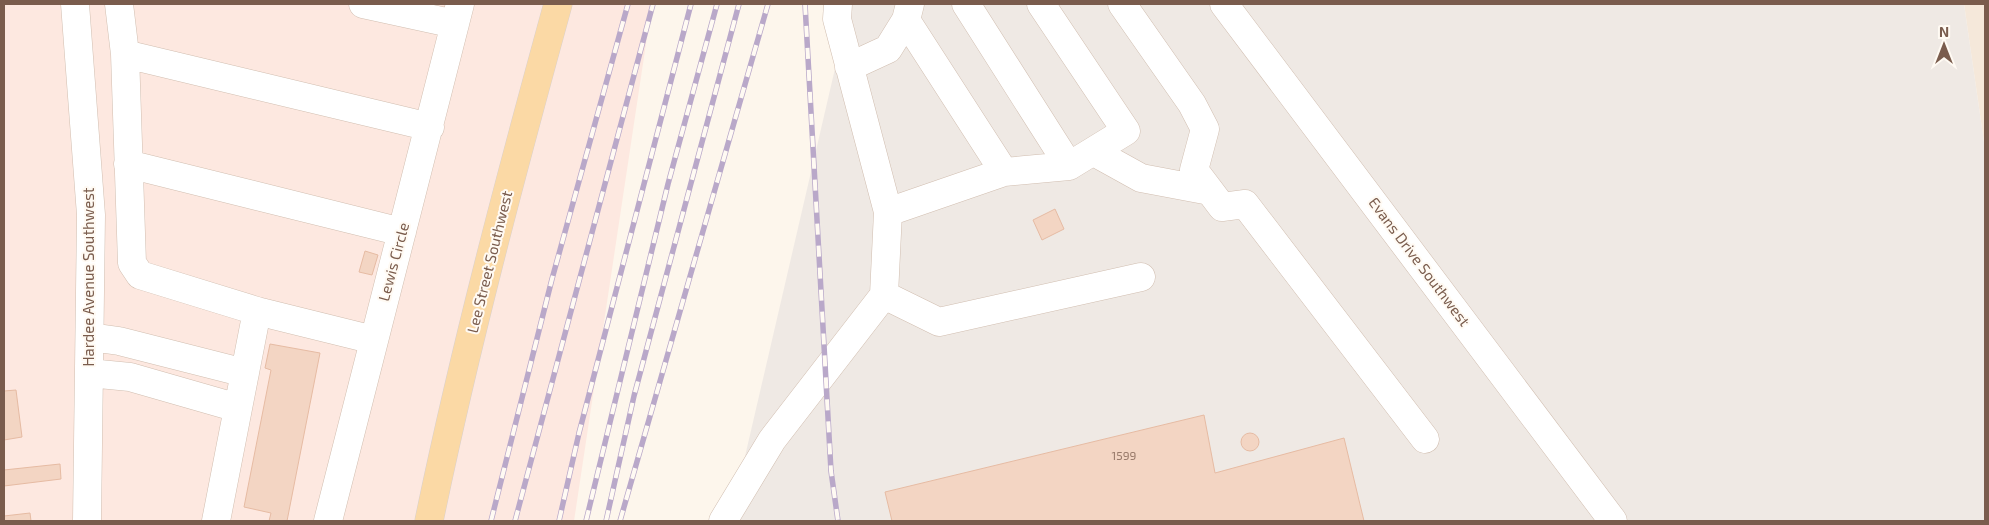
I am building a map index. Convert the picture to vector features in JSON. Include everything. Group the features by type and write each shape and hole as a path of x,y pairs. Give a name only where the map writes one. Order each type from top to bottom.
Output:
{"main road":[{"name":"Lee Street Southwest","path":"430,521 450,422 507,191 558,4"}],"street":[{"name":"Hardee Avenue Southwest","path":"75,4 91,215 87,521"},
{"path":"119,4 125,54 132,263 140,275 257,311 374,340"},
{"path":"363,4 457,14"},
{"path":"723,521 772,440 884,295 888,212 837,19 838,4"},
{"path":"966,4 1069,166"},
{"path":"888,212 1004,172 1069,166 1094,152 1126,130 1040,4"},
{"path":"1122,4 1192,104 1205,129 1194,170 1222,207 1245,204 1425,440"},
{"name":"Evans Drive Southwest","path":"1224,4 1613,521"},
{"path":"849,67 888,49 908,12"},
{"path":"908,12 1004,172"},
{"name":"Lewis Circle","path":"328,521 430,127 457,14"},
{"path":"125,54 430,127"},
{"path":"1094,152 1141,178 1210,191"},
{"path":"128,164 402,232"},
{"path":"884,295 938,322 1141,277"},
{"path":"216,521 257,311"},
{"path":"90,337 119,341 245,373"},
{"path":"89,373 130,377 238,408"}],"shaded area":[{"path":"4,4 652,4 574,521 4,521"},
{"path":"850,4 1964,4 1985,149 1985,521 730,521"},
{"path":"1964,4 1985,4 1985,149"}],"building":[{"path":"1055,209 1064,229 1042,240 1033,220"},
{"path":"365,251 378,255 372,275 359,272"},
{"path":"270,344 320,353 287,521 269,521 271,513 244,507 271,370 265,368"},
{"path":"16,390 22,437 4,440 4,391"},
{"path":"1204,415 1215,473 1344,438 1364,521 892,521 885,492"},
{"path":"1250,433 1256,436 1259,442 1256,448 1250,451 1244,448 1241,442 1244,436"},
{"path":"60,464 61,479 4,486 4,470"},
{"path":"30,513 31,521 4,521 4,516"}],"railway":[{"path":"491,521 552,279 628,4"},
{"path":"515,521 653,4"},
{"path":"559,521 579,433 691,4"},
{"path":"586,521 668,184 717,4"},
{"path":"606,521 634,396 739,4"},
{"path":"620,521 768,4"},
{"path":"805,4 831,471 838,521"}]}
